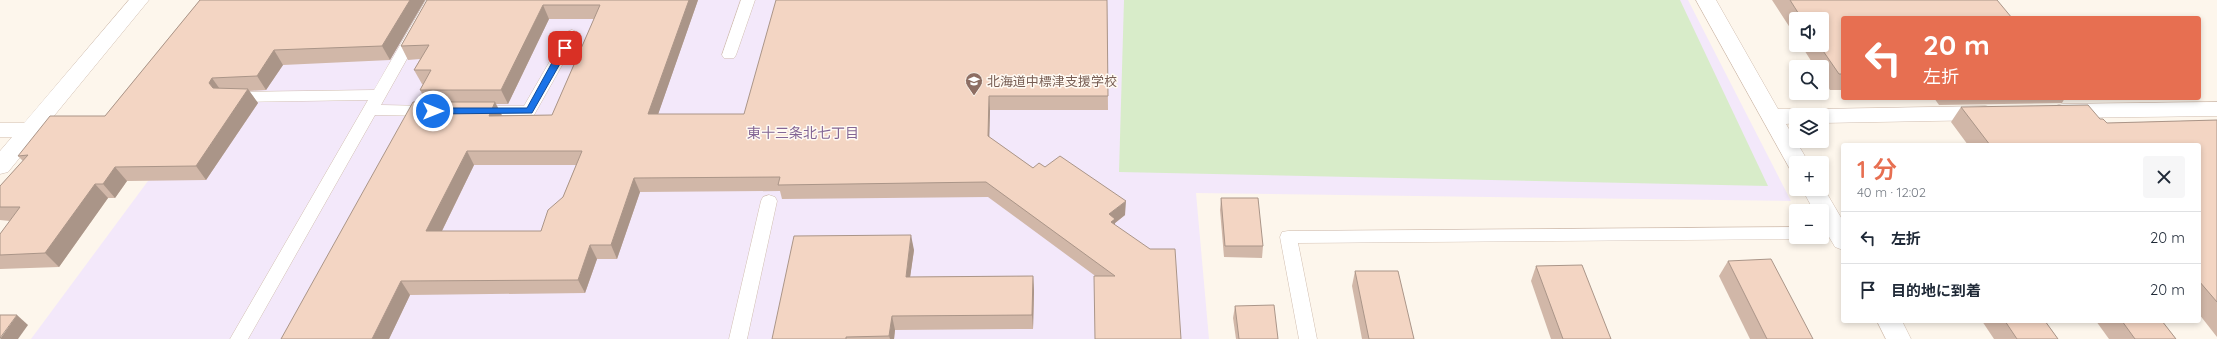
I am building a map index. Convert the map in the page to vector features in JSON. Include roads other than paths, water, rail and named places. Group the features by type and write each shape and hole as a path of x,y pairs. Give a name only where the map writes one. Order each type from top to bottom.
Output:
{"street":[{"path":"0,166 139,0"},
{"path":"1706,0 1794,156"},
{"path":"2043,112 2217,109"},
{"path":"1829,116 2003,113"},
{"path":"1772,117 1789,116"},
{"path":"0,130 31,130"},
{"path":"1816,196 1830,235"},
{"path":"1890,323 1899,339"}],"lane":[{"path":"239,339 433,0"},
{"path":"729,55 748,0"},
{"path":"465,111 529,111 572,35"},
{"path":"228,97 378,95"},
{"path":"370,110 441,111"},
{"path":"738,339 769,201"},
{"path":"1308,339 1288,237 1789,233"}],"place":[{"name":"北海道中標津支援学校","path":"974,96"}],"district":[{"name":"東十三条北七丁目","path":"803,133"}]}
